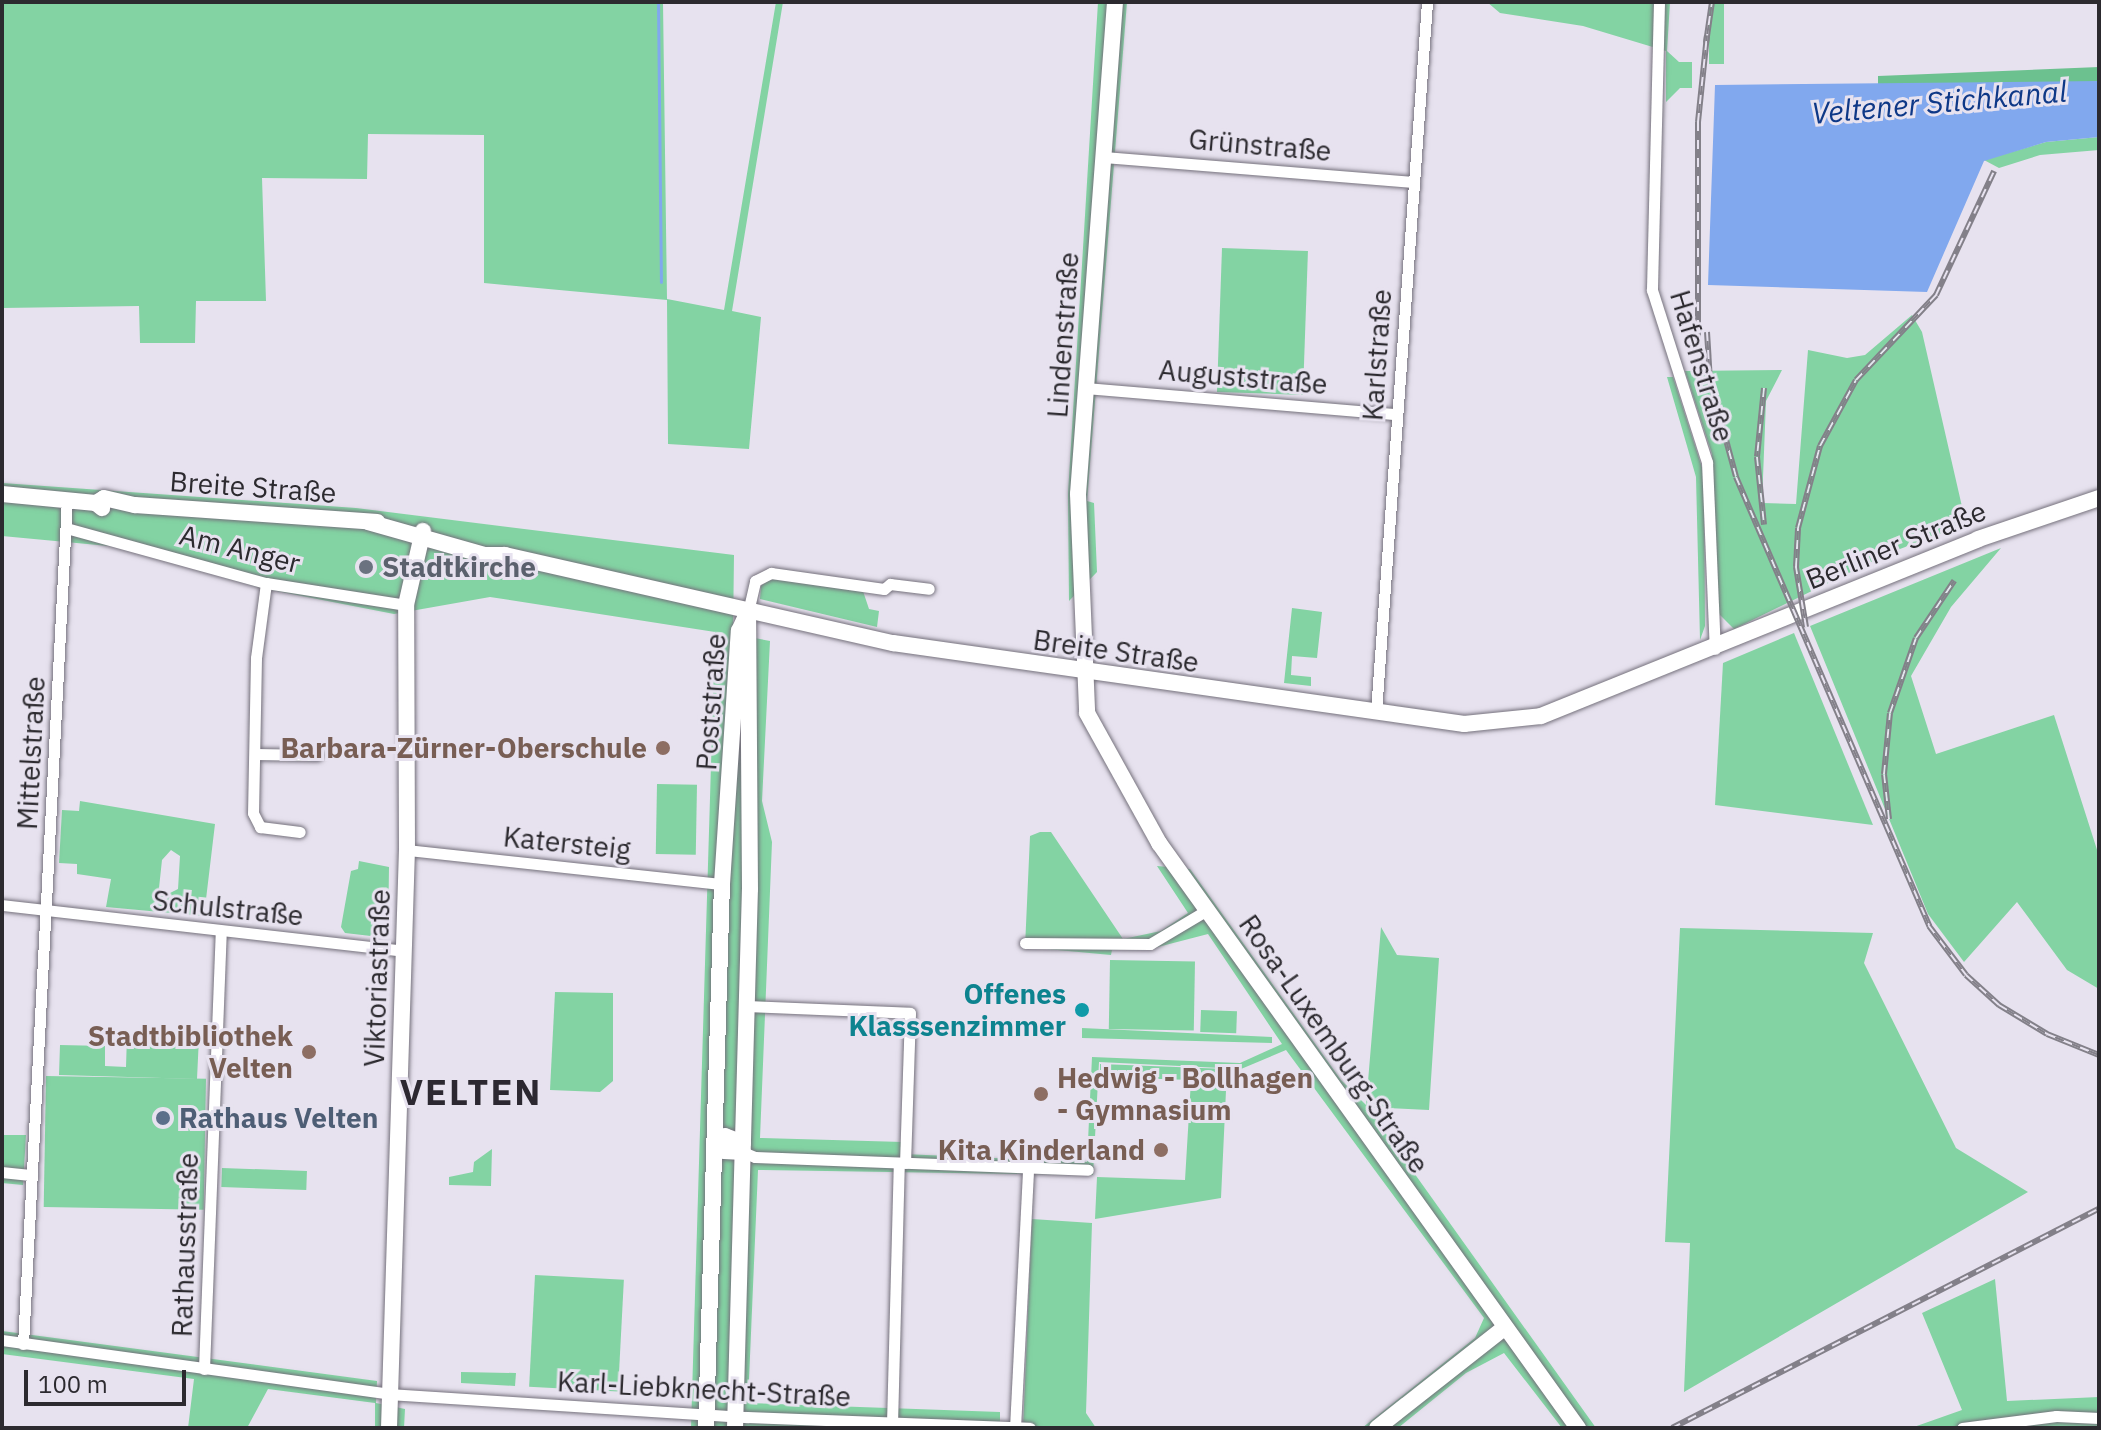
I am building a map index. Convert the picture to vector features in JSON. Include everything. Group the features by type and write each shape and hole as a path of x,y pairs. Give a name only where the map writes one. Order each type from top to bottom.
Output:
{"main road":[{"name":"Lindenstraße","path":"1082,673 1078,494 1115,2"},
{"name":"Breite Straße","path":"2,494 96,503 103,508 135,505 368,522 893,643 1082,673 1464,724 1541,716 1715,649"},
{"name":"Berliner Straße","path":"1715,649 1978,539 2099,498"},
{"name":"Viktoriastraße","path":"389,1428 407,850 406,605 422,536"},
{"name":"Poststraße","path":"707,1421 722,884 739,631 748,612"},
{"name":"Poststraße","path":"735,1422 750,885 748,612"},
{"name":"Rosa-Luxemburg-Straße","path":"1082,673 1087,713 1113,768 1207,910 1578,1428"},
{"path":"722,884 735,895 750,885"},
{"path":"715,1144 725,1136 743,1147"},
{"path":"1377,1428 1504,1328"}],"street":[{"name":"Karlstraße","path":"1376,712 1427,2"},
{"name":"Hafenstraße","path":"1659,2 1652,290 1707,462 1715,649"},
{"name":"Grünstraße","path":"1103,157 1414,182"},
{"name":"Auguststraße","path":"1085,388 1397,414"},
{"name":"Mittelstraße","path":"23,1344 67,500"},
{"name":"Am Anger","path":"66,528 266,583 406,605"},
{"path":"748,612 755,581 771,573 884,589 890,584 929,589"},
{"path":"266,583 256,658 255,822 260,827 300,832"},
{"path":"255,754 317,755"},
{"name":"Katersteig","path":"407,850 722,884"},
{"name":"Schulstraße","path":"2,905 47,913 404,951"},
{"path":"1025,943 1150,944 1207,910"},
{"name":"Rathausstraße","path":"204,1369 221,931"},
{"path":"746,1006 910,1013 892,1424"},
{"path":"743,1147 755,1157 1088,1170"},
{"path":"1015,1427 1028,1168"},
{"path":"2,1172 32,1175"},
{"name":"Karl-Liebknecht-Straße","path":"2,1340 390,1394 707,1421 1030,1428"},
{"path":"1962,1428 2056,1416 2099,1418"}],"green space":[{"path":"2,2 663,2 667,299 724,310 776,2 783,2 732,311 761,317 749,449 668,444 667,300 484,283 484,135 368,134 367,179 262,178 266,301 196,301 195,343 140,343 139,306 2,308"},
{"path":"1098,2 1127,2 1087,501 1094,503 1097,572 1069,601 1068,494"},
{"path":"1487,2 1670,2 1667,51 1679,62 1692,62 1692,88 1680,88 1666,102 1666,51 1583,26 1500,13"},
{"path":"1709,2 1724,2 1724,64 1709,64"},
{"path":"2099,67 2099,81 2073,84 1878,84 1878,76"},
{"path":"2099,137 2099,150 2040,155 1999,168 1984,160 2046,142"},
{"path":"1222,248 1308,251 1303,395 1217,392"},
{"path":"1912,315 1922,332 1966,524 1892,552 1734,629 1718,613 1712,454 1685,371 1782,370 1766,401 1762,503 1796,504 1808,350 1847,358 1865,355"},
{"path":"1667,377 1673,377 1704,474 1705,626 1700,640 1696,477"},
{"path":"2,483 356,508 734,555 733,634 770,641 762,801 772,842 760,1138 903,1142 903,1154 1087,1162 1092,1057 1240,1063 1282,1044 1208,934 1154,948 1112,950 1111,955 1025,947 1030,836 1040,832 1051,832 1123,939 1161,931 1188,913 1157,866 1190,869 1341,1080 1366,1105 1381,927 1397,955 1439,958 1429,1110 1367,1107 1596,1428 1562,1428 1504,1353 1466,1373 1398,1428 1362,1428 1475,1338 1484,1318 1286,1050 1241,1069 1099,1062 1093,1175 758,1170 748,1403 1000,1412 1000,1428 691,1428 715,632 490,597 394,614 261,588 119,547 2,536"},
{"path":"2001,548 1951,607 1911,676 1936,754 2054,715 2099,856 2099,989 2067,970 2017,902 1964,962 1928,914 1810,626"},
{"path":"772,577 863,591 869,609 879,611 877,627 760,599 761,586"},
{"path":"1292,608 1322,612 1317,658 1292,656 1291,675 1311,677 1311,686 1284,683"},
{"path":"1794,633 1873,825 1715,805 1723,663"},
{"path":"657,784 697,785 696,855 656,854"},
{"path":"80,801 215,824 204,916 106,907 111,879 77,874 77,864 59,863 62,810 79,811","holes":["171,850 180,856 178,889 164,896 159,888 162,860"]},
{"path":"359,861 389,867 388,938 345,933 341,927 351,871 358,869"},
{"path":"1680,928 1873,933 1864,963 1956,1148 2028,1192 1684,1392 1690,1243 1665,1242"},
{"path":"1110,960 1195,961 1194,1030 1109,1029"},
{"path":"555,992 613,993 613,1081 600,1092 550,1090"},
{"path":"1201,1010 1237,1011 1236,1033 1200,1032"},
{"path":"1082,1028 1272,1037 1272,1043 1082,1038"},
{"path":"127,1035 199,1037 197,1079 59,1075 60,1045 105,1046 105,1066 126,1067"},
{"path":"1100,1064 1227,1069 1221,1198 1095,1219 1097,1177 1185,1180 1191,1080 1100,1077"},
{"path":"46,1076 206,1079 204,1210 44,1207"},
{"path":"2,1135 26,1135 23,1185 2,1183"},
{"path":"492,1149 491,1186 449,1185 449,1177 473,1172 474,1162"},
{"path":"222,1168 307,1171 306,1190 221,1187"},
{"path":"1032,1219 1092,1223 1086,1413 1096,1428 1023,1428"},
{"path":"535,1275 624,1280 618,1392 529,1387"},
{"path":"1995,1279 2007,1401 2099,1397 2099,1428 1911,1428 1962,1410 1922,1313"},
{"path":"2,1331 377,1381 376,1403 405,1409 404,1428 375,1428 375,1403 268,1389 247,1428 188,1428 194,1379 2,1354"},
{"path":"461,1372 516,1373 515,1386 461,1383"}],"water":[{"name":"Veltener Stichkanal","path":"2099,81 2099,137 2046,142 1984,161 1927,292 1708,285 1715,85"}],"waterway":[{"path":"658,2 661,282"}],"railway":[{"path":"1706,43 1712,2"},
{"path":"1698,347 1698,122 1707,35"},
{"path":"1806,627 1796,567 1798,528 1820,446 1856,380 1936,295 1994,171"},
{"path":"1707,332 1710,381 1736,477 1929,926 1966,975 1999,1005 2047,1034 2099,1055"},
{"path":"1764,388 1757,457 1764,525"},
{"path":"1889,819 1884,774 1890,713 1916,638 1954,581"},
{"path":"1672,1428 2099,1209"}],"place":[{"name":"Stadtkirche","path":"366,567"},
{"name":"Barbara-Zürner-Oberschule","path":"663,748"},
{"name":"Offenes Klasssenzimmer","path":"1082,1010"},
{"name":"Stadtbibliothek Velten","path":"309,1052"},
{"name":"Hedwig - Bollhagen - Gymnasium","path":"1041,1094"},
{"name":"Rathaus Velten","path":"163,1118"},
{"name":"Kita Kinderland","path":"1161,1150"}],"district":[{"name":"VELTEN","path":"471,1092"}]}
